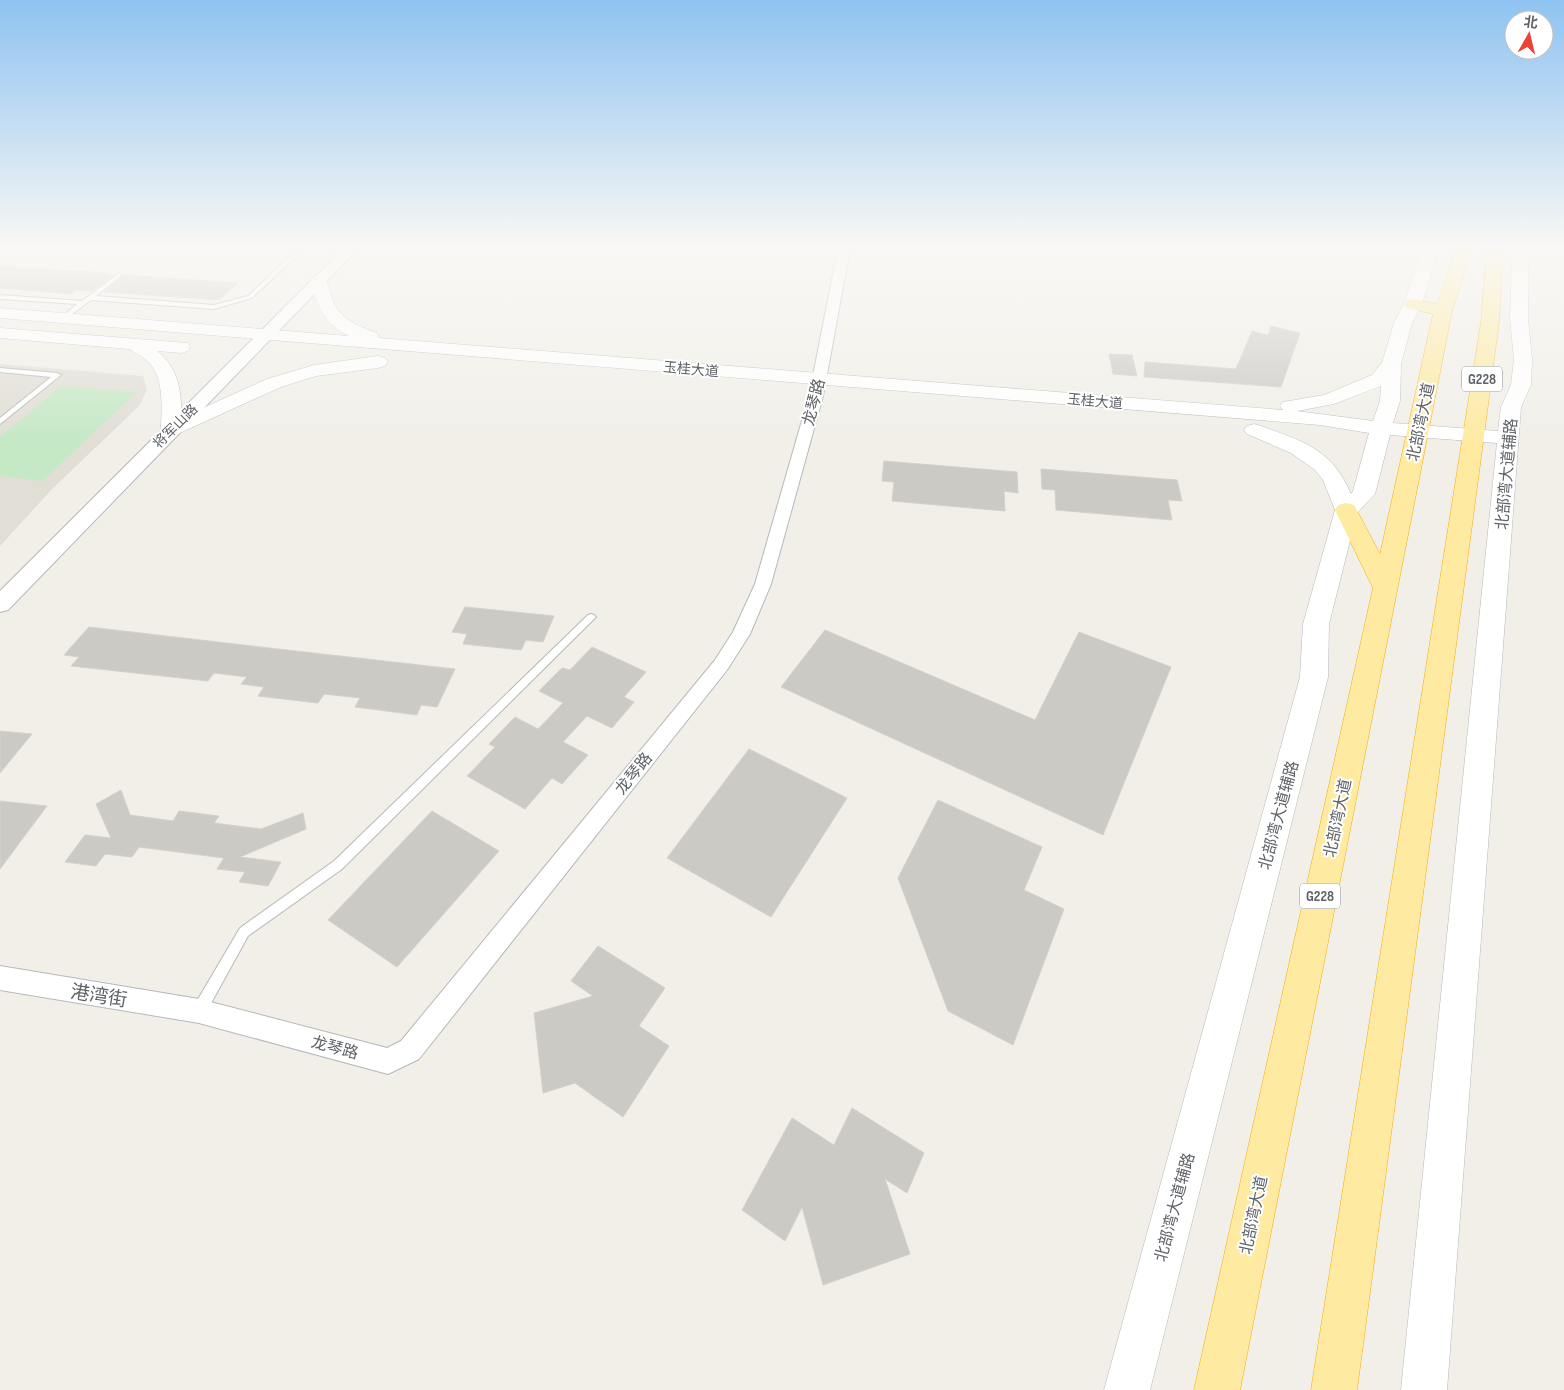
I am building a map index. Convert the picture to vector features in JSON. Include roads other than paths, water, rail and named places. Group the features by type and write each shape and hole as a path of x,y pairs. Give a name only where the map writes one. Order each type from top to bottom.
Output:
{"highway":[{"name":"北部湾大道","path":"1217,1390 1442,314"},
{"name":"G228","path":"1334,1390 1491,314"},
{"path":"1346,510 1385,588"}],"main road":[{"name":"玉桂大道","path":"11,314 64,318 267,344 390,345 818,387 1251,421 1356,433 1382,428 1509,438"},
{"path":"330,314 332,318 353,331 390,345"},
{"path":"1251,421 1297,447 1323,465 1337,487 1346,510 1364,494 1373,454 1390,402 1391,364 1408,314"},
{"name":"北部湾大道辅路","path":"1424,1390 1509,438 1512,407 1521,385 1523,359 1519,314"},
{"path":"0,333 196,348"},
{"path":"135,344 158,360 167,375 171,390 171,431 274,382 314,371 378,362"},
{"name":"玉桂大道","path":"222,350 249,352 267,344"},
{"path":"298,356 398,364"},
{"path":"1251,421 1326,400 1380,379 1391,364"},
{"name":"玉桂大道","path":"527,374 818,387"},
{"name":"北部湾大道辅路","path":"1127,1390 1314,677 1316,624 1346,510"}],"street":[{"path":"267,344 292,314"},
{"name":"龙琴路","path":"199,1011 388,1061 410,1050 714,673 742,634 763,584 818,387 832,314"},
{"name":"将军山路","path":"0,604 249,352"},
{"name":"港湾街","path":"0,978 199,1011"}],"lane":[{"path":"64,318 70,314"},
{"path":"0,370 57,375 0,422"},
{"path":"199,1011 244,932 338,865 591,617"}]}
